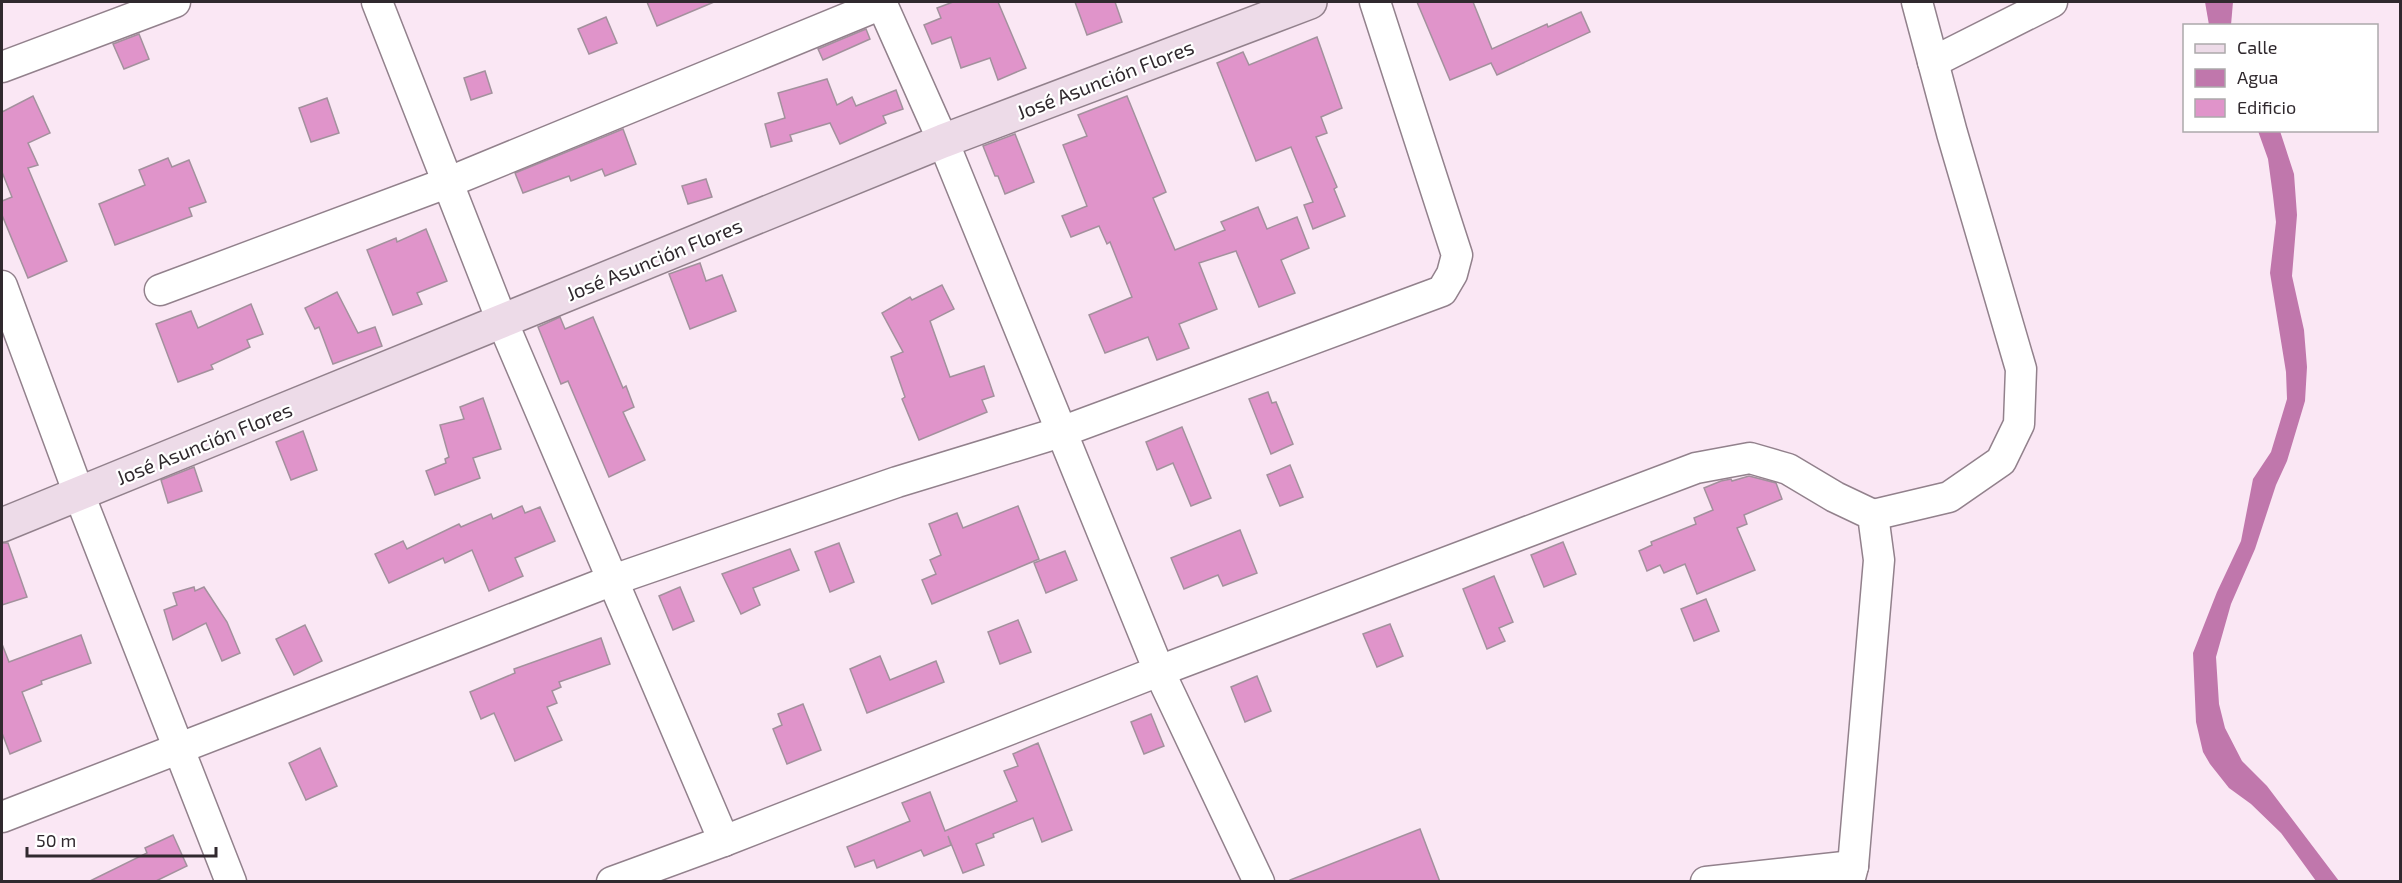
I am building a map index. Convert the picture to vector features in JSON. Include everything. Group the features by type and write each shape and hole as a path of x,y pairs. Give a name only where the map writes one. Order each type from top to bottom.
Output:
{"street":[{"path":"2,67 176,2"},
{"path":"377,2 502,321 724,841"},
{"name":"José Asunción Flores","path":"2,525 943,141 1310,2"},
{"path":"2,817 613,580 897,482 1061,432 1442,291 1452,274 1457,255 1375,2"},
{"path":"612,882 1695,468 1750,458 1788,469 1835,497 1873,515 1949,497 2001,461 2019,424 2021,369 1917,2"},
{"path":"1933,62 2052,2"},
{"path":"160,290 449,182 882,3 943,141 1159,671 1259,882"},
{"path":"2,286 11,345 79,494 231,882"},
{"path":"1706,882 1851,874 1879,560 1873,515"}],"water":[{"path":"2205,2 2233,2 2231,24 2209,24"},
{"path":"2258,132 2280,132 2294,174 2297,215 2292,276 2304,330 2307,367 2305,401 2287,461 2276,485 2255,549 2231,604 2216,657 2219,704 2225,728 2242,761 2267,786 2339,881 2316,881 2281,833 2251,804 2229,788 2203,752 2196,722 2193,653 2217,592 2241,541 2253,479 2271,452 2287,399 2286,372 2270,273 2276,222 2268,159"}],"building":[{"path":"647,2 714,2 657,26"},
{"path":"953,2 998,2 1026,68 998,80 990,58 961,68 951,37 932,44 924,25 941,18 937,8"},
{"path":"1075,2 1115,2 1122,22 1087,35"},
{"path":"1417,2 1473,2 1492,49 1547,24 1548,27 1581,12 1590,32 1497,75 1491,63 1450,80"},
{"path":"606,17 617,43 589,54 578,29"},
{"path":"866,29 870,39 823,60 818,49"},
{"path":"139,34 149,59 124,69 113,44"},
{"path":"1317,37 1342,108 1321,117 1327,133 1316,137 1337,187 1334,189 1345,216 1313,229 1304,205 1313,202 1291,147 1256,161 1217,63 1243,52 1249,65"},
{"path":"485,71 492,93 471,100 464,78"},
{"path":"827,79 837,105 852,97 856,106 896,90 903,109 883,116 886,123 840,144 830,123 790,135 792,141 771,147 765,124 785,118 778,93"},
{"path":"33,96 50,133 28,143 38,165 28,168 67,261 28,278 2,215 2,201 12,197 2,172 2,112"},
{"path":"1127,96 1166,192 1153,198 1175,250 1225,230 1221,222 1258,207 1267,229 1297,217 1309,248 1281,260 1295,293 1259,307 1236,251 1199,263 1217,309 1179,324 1189,348 1157,360 1148,337 1105,353 1089,315 1132,297 1110,242 1107,244 1099,226 1071,237 1062,216 1087,206 1063,145 1087,136 1078,115"},
{"path":"327,98 339,133 311,142 299,108"},
{"path":"623,129 636,164 605,176 602,169 571,181 569,176 523,193 515,173"},
{"path":"1015,134 1034,182 1005,194 983,146"},
{"path":"168,158 172,167 189,160 206,202 189,208 192,216 115,245 99,204 145,185 139,170"},
{"path":"706,179 712,197 688,204 682,186"},
{"path":"426,229 447,281 417,293 422,304 393,315 367,250 396,238 397,242"},
{"path":"700,263 706,281 722,275 736,311 690,329 669,274"},
{"path":"942,285 954,309 930,321 950,377 984,366 994,396 982,400 987,412 919,440 902,399 905,397 891,357 903,352 882,313 910,297 912,300"},
{"path":"337,292 358,333 375,327 382,346 333,364 319,327 315,329 305,308"},
{"path":"251,304 263,334 247,340 250,347 211,365 213,369 178,382 156,324 191,311 198,328"},
{"path":"560,317 565,329 593,317 623,388 626,386 634,407 623,412 645,460 609,477 568,381 561,384 538,327"},
{"path":"1268,392 1272,403 1276,402 1293,444 1271,454 1249,399"},
{"path":"483,398 501,449 473,458 480,478 435,495 426,471 446,463 445,459 449,457 440,425 464,419 460,407"},
{"path":"1182,427 1211,498 1191,506 1173,463 1157,470 1146,442"},
{"path":"303,431 317,470 291,480 276,442"},
{"path":"1290,465 1303,497 1280,506 1267,475"},
{"path":"194,467 202,491 168,503 161,480"},
{"path":"1749,476 1776,483 1782,499 1744,515 1747,524 1737,528 1755,570 1697,594 1685,564 1664,573 1660,565 1647,571 1639,551 1652,545 1651,542 1696,524 1694,518 1713,510 1704,488 1721,481 1731,479 1732,481"},
{"path":"522,506 525,513 540,507 555,541 515,558 523,576 489,591 472,550 445,563 443,558 389,583 375,554 403,541 407,549 459,524 461,527 491,514 493,519"},
{"path":"1018,506 1039,559 932,604 922,580 936,574 930,560 941,555 929,524 957,513 963,528"},
{"path":"1240,530 1257,573 1223,586 1218,575 1184,589 1171,558"},
{"path":"1563,542 1576,574 1544,587 1531,555"},
{"path":"2,543 8,543 27,597 2,605"},
{"path":"839,543 854,582 830,592 815,552"},
{"path":"790,549 799,570 753,588 760,605 741,614 722,574"},
{"path":"1065,551 1077,580 1046,593 1034,563"},
{"path":"1494,576 1513,622 1499,628 1505,641 1487,649 1463,589"},
{"path":"194,587 195,591 204,587 227,622 240,653 222,661 206,623 173,640 164,610 177,605 173,593"},
{"path":"680,587 694,621 673,630 659,596"},
{"path":"1706,599 1719,631 1694,641 1681,609"},
{"path":"1018,620 1031,652 1000,664 988,632"},
{"path":"1390,624 1403,656 1377,667 1363,634"},
{"path":"305,625 322,661 294,675 276,639"},
{"path":"81,635 91,663 41,681 42,684 22,692 41,741 10,754 2,733 2,644 9,662"},
{"path":"601,638 610,664 559,682 561,687 552,691 557,703 547,707 562,740 515,761 494,713 481,719 470,692 515,673 514,669"},
{"path":"880,656 890,680 936,661 944,682 867,713 850,669"},
{"path":"1257,676 1271,711 1245,722 1231,687"},
{"path":"803,704 821,750 787,764 773,729 782,725 778,714"},
{"path":"1151,714 1164,746 1144,754 1131,722"},
{"path":"1038,743 1072,830 1042,842 1033,818 993,834 994,837 976,844 984,865 963,873 948,836 951,845 924,856 921,850 877,868 874,860 855,867 847,847 910,821 902,803 930,792 945,831 1017,801 1004,771 1018,766 1013,754"},
{"path":"320,748 337,786 306,800 289,763"},
{"path":"1420,829 1440,882 1290,882 1290,880"},
{"path":"173,835 187,866 154,882 88,882 147,853 145,848"}]}
